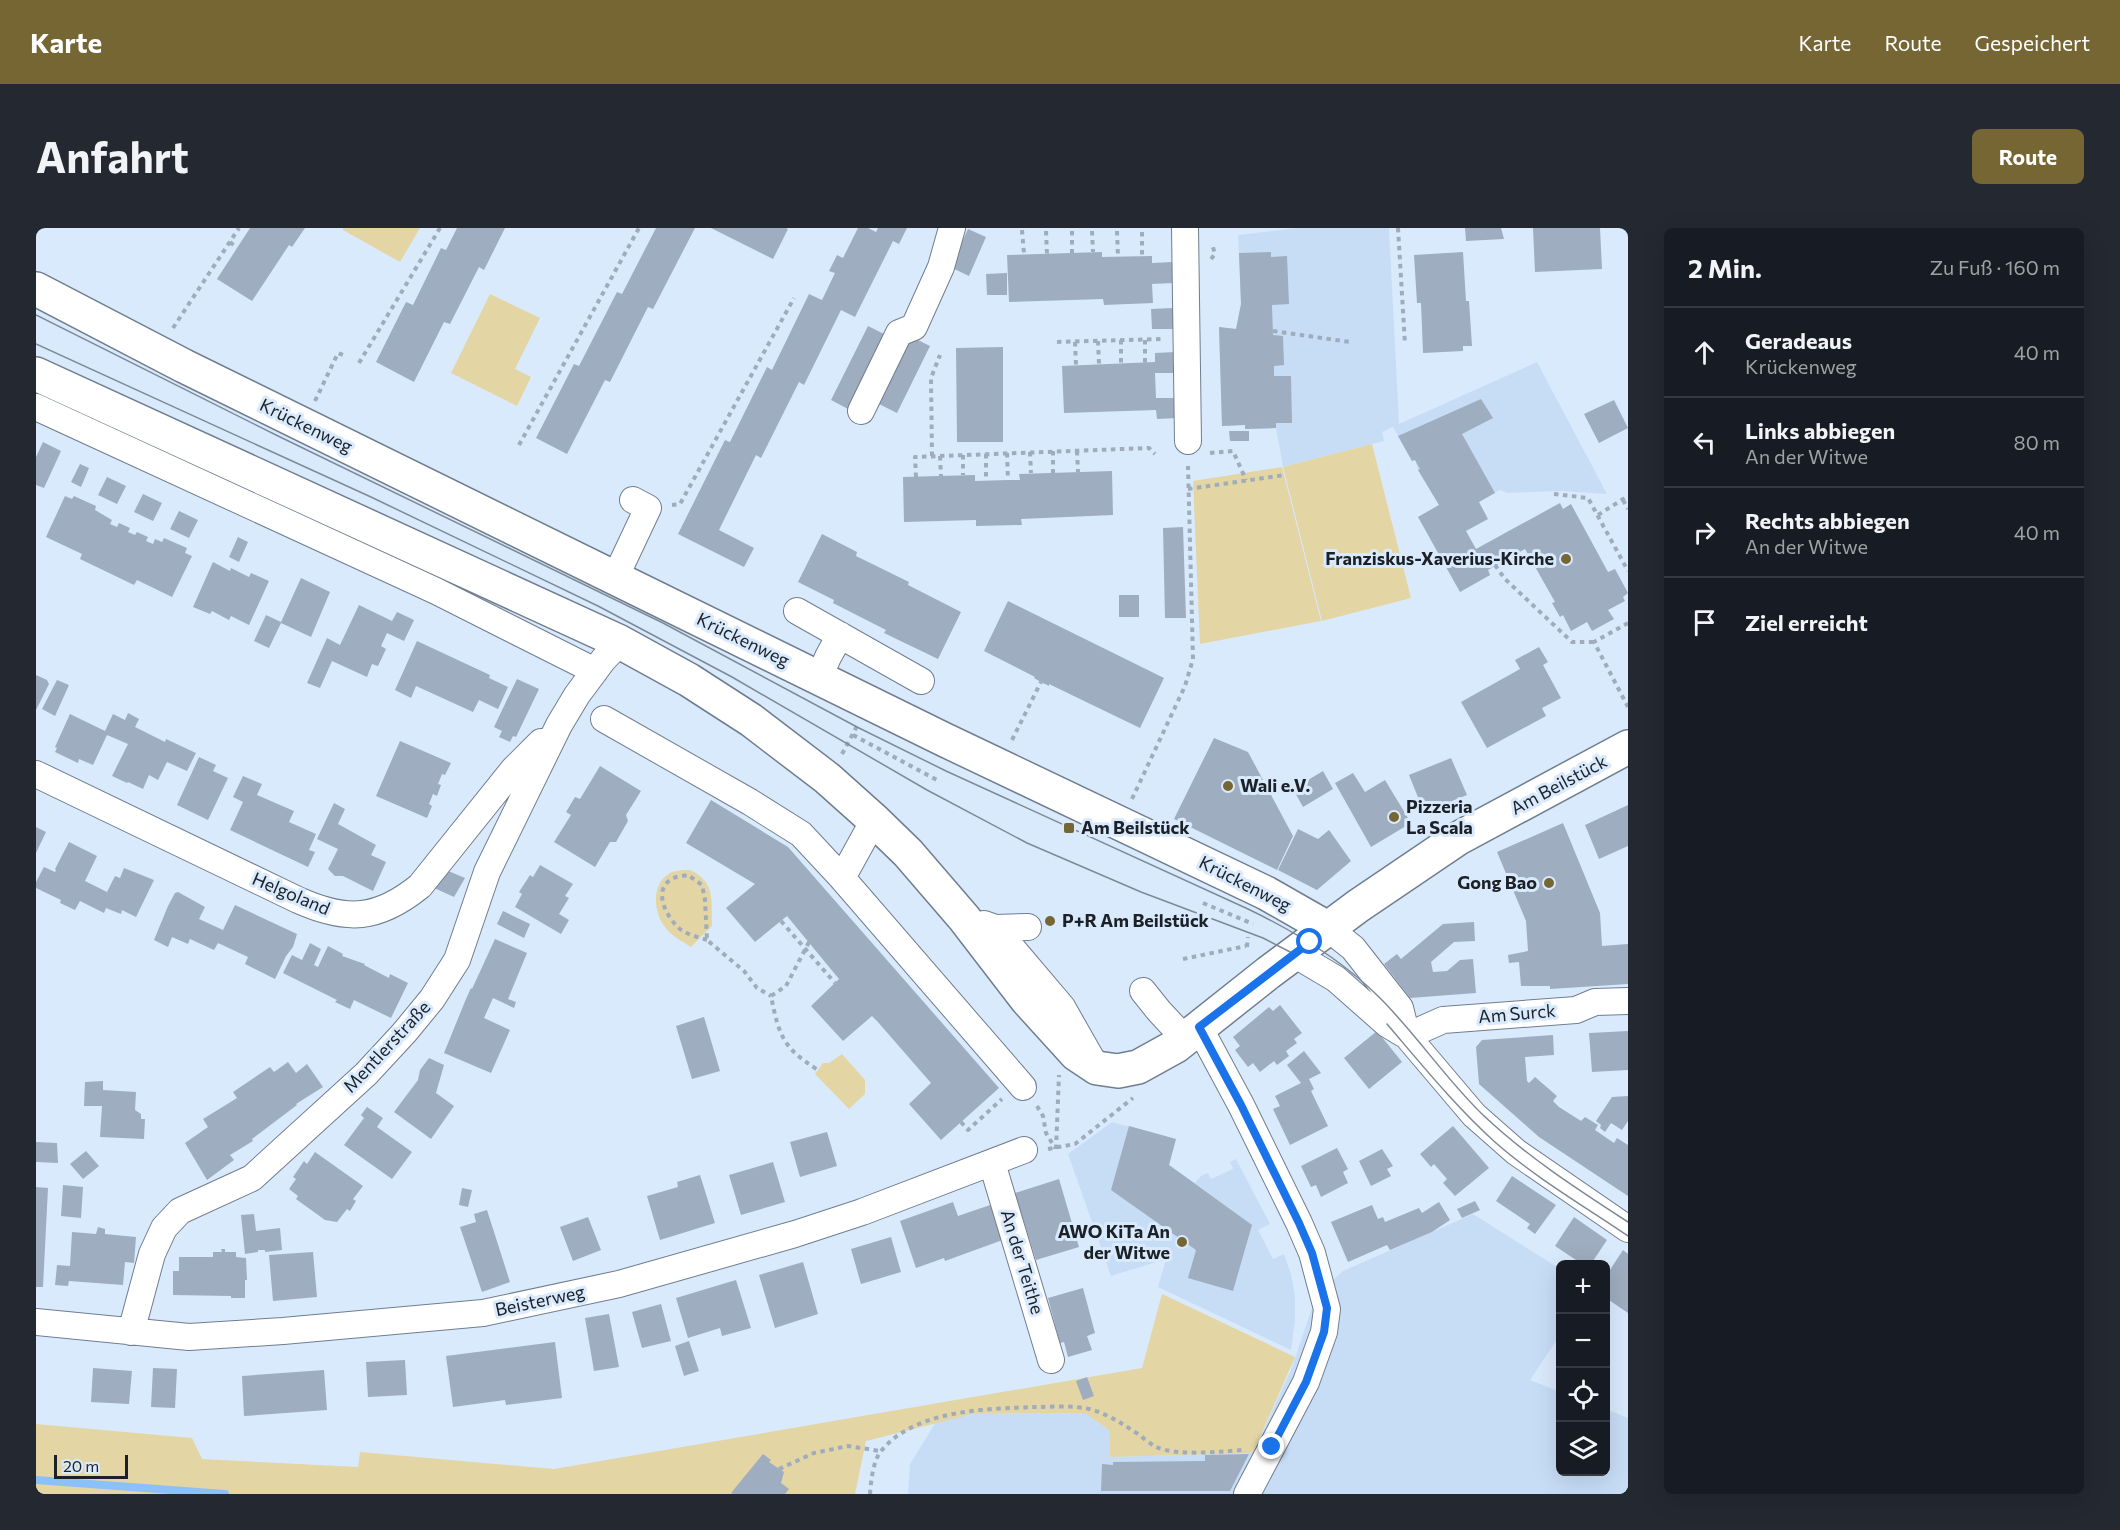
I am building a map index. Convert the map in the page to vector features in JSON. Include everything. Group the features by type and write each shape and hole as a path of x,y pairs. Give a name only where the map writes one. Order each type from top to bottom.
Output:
{"main road":[{"name":"Krückenweg","path":"36,289 195,371 615,578 1266,893 1311,942"},
{"path":"36,374 620,642 689,680 752,720 827,778 908,854 964,918 1034,1008 1076,1054 1097,1068 1118,1071 1138,1067 1192,1033 1311,942"},
{"name":"Am Beilstück","path":"1311,942 1415,866 1457,839 1628,747"}],"street":[{"path":"861,411 899,333 914,327 941,267 952,228"},
{"path":"1185,228 1188,448"},
{"path":"36,407 436,591 595,670"},
{"path":"615,578 640,504"},
{"path":"797,611 921,681"},
{"path":"819,678 840,635"},
{"name":"Mentlerstraße","path":"131,1332 152,1254 164,1228 180,1211 252,1178 366,1074 432,999 456,960 487,872 559,725 595,670 620,642"},
{"path":"604,719 750,802 801,834 1021,1085"},
{"name":"Helgoland","path":"36,774 298,900 321,910 348,915 373,912 402,901 420,886 513,770 559,725"},
{"path":"842,879 874,820"},
{"path":"964,918 995,928 1028,927"},
{"path":"995,928 1062,1007 1097,1068"},
{"path":"1311,942 1336,979 1397,1030"},
{"name":"Krückenweg","path":"1311,942 1353,948 1400,1008 1397,1030 1494,1134 1516,1152 1628,1229"},
{"path":"1143,991 1159,1011 1192,1033 1236,1095 1312,1253 1327,1308 1324,1332 1306,1382 1248,1494"},
{"name":"Am Surck","path":"1397,1030 1443,1020 1576,1010 1595,1002 1628,1000"},
{"name":"Beisterweg","path":"36,1322 131,1332 201,1336 483,1313 619,1284 783,1238 862,1212 1024,1150"},
{"name":"An der Teithe","path":"992,1163 1052,1360"}],"path":[{"path":"175,324 239,228"},
{"path":"359,363 440,228"},
{"path":"519,445 639,228"},
{"path":"1398,228 1405,344"},
{"path":"1022,230 1024,254"},
{"path":"1046,231 1047,254"},
{"path":"1072,231 1072,253"},
{"path":"1092,231 1093,252"},
{"path":"1117,231 1118,257"},
{"path":"1142,232 1142,256"},
{"path":"230,242 237,248"},
{"path":"640,504 680,504 794,298"},
{"path":"1273,331 1350,342"},
{"path":"1057,342 1186,338"},
{"path":"1121,340 1121,364"},
{"path":"1145,340 1145,363"},
{"path":"1098,341 1099,364"},
{"path":"1075,342 1076,365"},
{"path":"314,404 338,353 343,355"},
{"path":"932,456 931,378 940,355"},
{"path":"916,477 915,457 1149,448 1155,454"},
{"path":"1128,807 1185,686 1193,659 1188,448 1233,451 1246,480"},
{"path":"1077,451 1078,472"},
{"path":"1030,452 1031,473"},
{"path":"1053,452 1053,473"},
{"path":"1007,453 1008,480"},
{"path":"986,454 986,481"},
{"path":"963,455 963,475"},
{"path":"940,456 941,476"},
{"path":"1188,489 1285,475"},
{"path":"1554,494 1588,498 1628,571"},
{"path":"1598,515 1628,496"},
{"path":"1623,500 1628,509"},
{"path":"1495,566 1505,579 1572,642 1594,642 1628,622"},
{"path":"1594,642 1628,707"},
{"path":"1012,740 1041,682"},
{"path":"839,761 861,720"},
{"path":"853,735 937,780"},
{"path":"706,940 705,900 702,885 688,875 673,878 663,890 662,904 665,910 680,929 706,940 744,971 757,988 771,996 782,1038 793,1052 818,1070"},
{"path":"1203,903 1253,924"},
{"path":"781,921 835,983"},
{"path":"1246,946 1248,937"},
{"path":"771,996 786,986 809,942"},
{"path":"1246,946 1251,951"},
{"path":"1184,959 1246,946"},
{"path":"1056,1149 1059,1066"},
{"path":"961,1122 968,1130 1021,1085 1043,1116 1046,1133 1056,1149"},
{"path":"1056,1149 1075,1144 1140,1092"},
{"path":"870,1494 871,1479 880,1451 902,1434 924,1422 950,1414 990,1408 1086,1408 1107,1414 1156,1447 1177,1451 1229,1451 1272,1447"},
{"path":"779,1469 814,1453 848,1446 880,1451"}],"shaded area":[{"path":"343,228 420,228 400,262"},
{"path":"1299,228 1389,228 1399,424 1537,362 1607,494 1561,491 1507,493 1500,490 1474,504 1459,519 1490,575 1460,592 1418,517 1439,505 1418,470 1415,460 1412,461 1393,427 1382,432 1384,441 1283,467 1276,428 1245,429 1245,425 1222,426 1219,327 1236,329 1241,304 1238,235"},
{"path":"490,294 540,318 515,369 531,377 517,406 451,373"},
{"path":"1372,444 1411,598 1322,621 1283,467"},
{"path":"1282,467 1321,621 1200,644 1193,481"},
{"path":"690,870 704,880 708,886 712,908 712,926 691,947 667,930 658,915 656,900 658,886 669,873"},
{"path":"842,1054 865,1080 865,1094 849,1109 815,1074 823,1063 829,1063"},
{"name":"AWO KiTa An der Witwe","path":"1112,1122 1176,1139 1169,1165 1195,1183 1201,1176 1208,1173 1211,1179 1233,1169 1230,1162 1236,1159 1270,1224 1258,1230 1273,1259 1284,1254 1291,1274 1295,1296 1295,1321 1291,1350 1158,1287 1166,1259 1111,1276 1068,1154"},
{"path":"1473,1214 1556,1266 1556,1341 1530,1380 1556,1390 1556,1476 1610,1476 1610,1411 1628,1418 1628,1494 908,1494 910,1464 936,1422 973,1414 1086,1414 1109,1430 1110,1457 1253,1453 1291,1370 1316,1296 1343,1271"},
{"path":"1162,1294 1295,1357 1253,1453 1110,1457 1109,1430 1086,1414 973,1414 866,1441 855,1494 36,1494 36,1424 192,1438 202,1459 358,1467 360,1452 554,1469 1142,1368"}],"building":[{"path":"250,228 305,228 292,247 289,245 252,301 217,279"},
{"path":"457,228 505,228 484,270 479,267 450,324 444,322 414,382 376,362 406,302 413,305 441,248 446,250"},
{"path":"656,228 695,228 653,309 648,307 610,382 605,380 567,454 536,438 574,364 579,366 617,292 622,294"},
{"path":"711,228 786,228 788,229 773,259"},
{"path":"858,228 868,228 876,232 878,228 907,228 899,244 893,241 855,317 841,310 804,385 799,382 761,458 756,455 719,530 754,548 744,567 678,534 725,440 730,442 767,367 772,370 809,294 822,300 835,273 829,271 837,255 843,258"},
{"path":"1465,228 1501,228 1504,239 1466,241"},
{"path":"1533,228 1600,228 1602,269 1535,272"},
{"path":"968,229 986,237 969,276 950,267"},
{"path":"1102,252 1102,257 1152,256 1152,263 1173,262 1174,283 1152,284 1153,303 1104,305 1103,299 1009,302 1007,255"},
{"path":"1271,252 1271,257 1287,256 1289,304 1272,305 1273,335 1283,336 1284,365 1274,366 1274,376 1291,376 1292,423 1276,423 1276,428 1245,429 1245,425 1222,426 1219,327 1236,329 1241,304 1239,253"},
{"path":"1463,252 1472,346 1463,346 1463,351 1423,353 1421,303 1417,303 1414,255"},
{"path":"1007,273 1007,295 987,295 986,274"},
{"path":"1173,308 1174,329 1152,329 1151,309"},
{"path":"868,326 886,335 850,410 831,400"},
{"path":"912,337 930,346 897,413 879,404"},
{"path":"1003,347 1003,442 957,442 956,348"},
{"path":"1176,352 1177,373 1155,373 1156,398 1178,398 1178,418 1157,419 1156,410 1064,413 1062,366 1155,362 1155,353"},
{"path":"1481,399 1493,418 1462,434 1495,493 1479,502 1488,519 1466,531 1476,549 1560,503 1563,509 1571,504 1608,572 1615,569 1628,593 1623,597 1625,601 1608,610 1614,619 1592,631 1587,622 1571,631 1563,615 1560,617 1552,603 1555,602 1525,549 1488,570 1490,575 1460,592 1418,517 1439,505 1418,470 1420,469 1415,460 1412,461 1398,436"},
{"path":"1614,400 1628,428 1599,443 1584,414"},
{"path":"1229,431 1249,431 1249,441 1230,441"},
{"path":"43,442 61,451 44,488 36,485 36,457"},
{"path":"80,464 89,468 81,487 71,482"},
{"path":"1112,471 1113,515 1021,519 1022,525 976,526 976,520 904,522 903,477 975,475 975,481 1020,480 1019,474"},
{"path":"107,477 126,486 117,504 98,495"},
{"path":"143,494 162,503 153,521 134,512"},
{"path":"65,496 72,499 74,496 96,506 95,510 112,520 110,524 117,527 119,523 130,528 128,532 135,535 137,532 148,537 146,541 153,544 155,539 162,542 164,538 187,548 185,553 192,556 172,597 137,580 134,585 80,559 82,554 46,537"},
{"path":"179,511 198,520 189,538 170,529"},
{"path":"1183,527 1186,618 1165,618 1163,528"},
{"path":"822,534 857,552 856,556 909,582 908,585 961,612 938,659 884,633 886,630 798,582"},
{"path":"238,537 248,542 239,562 229,557"},
{"path":"213,562 230,571 231,568 249,577 251,573 269,581 249,625 231,616 229,620 212,611 210,614 193,607"},
{"path":"301,578 330,592 311,637 281,623 269,648 254,641 266,615 281,622"},
{"path":"1119,595 1139,595 1139,617 1119,617"},
{"path":"1008,601 1164,678 1140,728 1049,684 1049,686 984,651"},
{"path":"359,605 392,621 397,612 414,620 404,641 387,633 381,646 386,649 378,666 372,664 367,677 332,661 320,688 307,683 327,638 340,645"},
{"path":"417,641 490,675 489,678 508,687 498,709 479,700 473,712 416,686 411,698 395,690"},
{"path":"1539,647 1548,662 1543,665 1561,698 1542,708 1546,716 1487,748 1461,702 1520,669 1515,660"},
{"path":"36,675 47,680 49,684 36,710"},
{"path":"517,679 539,689 516,737 513,736 510,742 499,737 502,731 494,727"},
{"path":"57,680 69,685 55,716 42,709"},
{"path":"128,713 139,719 135,727 165,742 166,739 196,753 187,771 167,762 158,780 149,775 143,789 127,783 112,776 128,744 107,735 93,765 79,759 78,763 55,752 57,748 55,747 70,714 105,731 113,714 125,720"},
{"name":"Wali e.V.","path":"1214,738 1248,752 1293,836 1277,870 1174,819"},
{"path":"400,741 451,763 445,775 442,774 437,796 433,794 429,804 432,806 427,818 376,796"},
{"path":"199,757 216,765 213,771 228,778 208,820 177,805"},
{"path":"1451,758 1467,795 1424,812 1409,775"},
{"path":"600,766 641,791 626,815 628,821 616,842 610,842 595,867 554,842 571,815 566,812 575,797 580,799"},
{"path":"1323,771 1333,789 1303,807 1293,789"},
{"path":"1353,773 1365,792 1385,780 1411,823 1371,847 1335,783"},
{"path":"243,776 262,784 257,795 294,811 289,822 316,834 309,850 315,852 308,867 230,830 243,802 233,797"},
{"path":"711,800 788,847 999,1088 941,1140 909,1104 931,1083 877,1021 872,1016 843,1041 811,1006 839,979 787,916 755,942 726,908 755,884 686,843"},
{"path":"334,803 345,809 338,824 376,845 371,855 386,862 373,891 343,876 335,876 328,869 338,849 317,839"},
{"path":"1628,805 1628,846 1599,859 1585,825"},
{"name":"Gong Bao","path":"1563,823 1600,913 1602,946 1628,944 1628,984 1550,989 1550,986 1521,986 1519,962 1509,963 1508,955 1528,951 1526,921 1497,852"},
{"path":"36,827 46,832 36,853"},
{"path":"1298,829 1318,839 1329,830 1351,861 1317,890 1278,870"},
{"path":"69,842 97,856 85,881 107,892 115,876 120,878 124,868 154,880 136,917 122,910 121,914 106,908 104,913 80,901 75,910 60,903 61,900 36,888 36,882 44,867 55,872"},
{"path":"540,865 573,884 565,896 569,898 559,914 569,920 561,934 515,907 522,894 519,892 530,875 533,877"},
{"path":"446,870 465,878 454,897 432,887"},
{"path":"178,892 205,907 199,919 223,930 235,905 297,934 293,947 275,979 245,964 248,957 218,943 214,950 190,939 188,944 172,937 168,947 154,940 168,906 175,893"},
{"path":"503,911 530,924 524,938 497,924"},
{"path":"1474,922 1475,941 1454,942 1431,962 1433,972 1447,971 1460,960 1473,959 1476,993 1410,998 1384,964 1397,954 1401,959 1443,924"},
{"path":"495,939 527,953 508,999 516,1002 514,1008 493,998 484,1018 510,1030 491,1073 444,1053 466,999"},
{"path":"310,943 321,949 314,965 318,967 328,946 343,954 342,956 365,964 389,978 390,974 408,983 391,1018 354,1000 350,1009 283,973 292,955 302,960"},
{"path":"1280,1005 1302,1033 1294,1039 1297,1043 1286,1051 1289,1056 1277,1065 1274,1061 1260,1072 1253,1063 1248,1067 1235,1050 1240,1046 1233,1037 1269,1007 1273,1011"},
{"path":"704,1017 720,1071 692,1079 676,1026"},
{"path":"1377,1031 1402,1062 1369,1089 1344,1058"},
{"path":"1628,1031 1628,1070 1592,1072 1589,1033"},
{"path":"1553,1035 1554,1055 1525,1057 1527,1081 1529,1083 1535,1077 1557,1096 1553,1101 1559,1107 1581,1121 1585,1117 1598,1125 1595,1130 1614,1143 1617,1138 1628,1145 1628,1196 1539,1137 1479,1084 1476,1047 1482,1040"},
{"path":"1304,1051 1321,1073 1309,1079 1314,1089 1311,1091 1328,1126 1290,1145 1273,1109 1280,1106 1275,1096 1301,1083 1287,1065"},
{"path":"429,1058 444,1065 436,1093 454,1106 431,1139 394,1112 418,1080 420,1070"},
{"path":"288,1062 296,1073 307,1064 323,1087 296,1104 252,1139 253,1141 230,1155 234,1160 207,1180 185,1143 208,1127 203,1119 237,1098 233,1092 270,1067 274,1072"},
{"path":"103,1081 103,1090 136,1092 135,1110 141,1114 141,1119 145,1119 144,1139 100,1137 102,1106 84,1106 85,1082"},
{"path":"1628,1096 1628,1121 1622,1130 1611,1123 1605,1132 1596,1121 1612,1097"},
{"path":"367,1107 383,1118 377,1127 412,1152 392,1179 344,1145 364,1118 361,1115"},
{"path":"1129,1126 1176,1139 1169,1165 1252,1225 1233,1291 1188,1278 1196,1250 1111,1190"},
{"path":"1453,1126 1489,1168 1455,1196 1443,1183 1447,1179 1434,1164 1431,1167 1420,1154"},
{"path":"827,1132 837,1166 800,1177 790,1142"},
{"path":"36,1142 57,1143 58,1163 36,1162"},
{"path":"1337,1148 1348,1169 1343,1172 1348,1183 1321,1197 1316,1185 1311,1187 1301,1166"},
{"path":"1382,1149 1393,1166 1387,1169 1391,1176 1371,1186 1359,1161"},
{"path":"86,1151 99,1166 83,1179 70,1164"},
{"path":"315,1152 363,1186 353,1199 356,1201 350,1211 347,1209 337,1222 325,1220 296,1199 298,1196 289,1189 296,1179 293,1177 304,1161 307,1164"},
{"path":"773,1162 785,1202 741,1215 729,1175"},
{"path":"700,1175 715,1223 660,1240 647,1196 678,1187 677,1182"},
{"path":"1512,1176 1556,1205 1535,1234 1527,1228 1530,1224 1496,1201"},
{"path":"1059,1179 1079,1247 1036,1260 1015,1193"},
{"path":"63,1185 83,1187 81,1218 61,1216"},
{"path":"36,1187 48,1188 43,1287 36,1287"},
{"path":"462,1188 472,1190 468,1207 459,1205"},
{"path":"1475,1201 1480,1210 1462,1218 1457,1209"},
{"path":"953,1202 958,1216 996,1203 1008,1238 945,1261 944,1258 916,1268 900,1221"},
{"path":"1439,1202 1450,1220 1432,1232 1390,1250 1387,1245 1348,1262 1331,1222 1372,1205 1378,1219 1383,1217 1385,1222 1419,1208 1422,1213"},
{"path":"487,1210 510,1282 482,1292 460,1227 476,1222 474,1214"},
{"path":"254,1214 256,1231 280,1228 282,1250 265,1252 265,1250 258,1250 258,1252 245,1254 241,1215"},
{"path":"588,1217 601,1250 573,1261 560,1227"},
{"path":"1574,1217 1607,1240 1594,1260 1576,1260 1555,1246"},
{"path":"98,1227 105,1229 105,1234 136,1237 134,1263 125,1262 123,1285 69,1281 68,1286 55,1285 57,1265 70,1266 72,1232 96,1234"},
{"path":"891,1237 901,1272 861,1284 851,1249"},
{"path":"221,1249 225,1249 225,1252 236,1252 236,1257 246,1258 245,1298 173,1295 173,1271 179,1271 179,1257 213,1257 213,1252 222,1252"},
{"path":"1623,1250 1628,1254 1628,1313 1610,1301 1610,1270"},
{"path":"313,1252 317,1297 273,1301 269,1255"},
{"path":"803,1262 818,1314 775,1328 759,1275"},
{"path":"736,1280 751,1328 722,1336 720,1328 688,1338 676,1298"},
{"path":"1083,1288 1095,1333 1087,1336 1092,1350 1068,1357 1064,1342 1060,1343 1048,1298"},
{"path":"661,1304 671,1341 642,1348 632,1312"},
{"path":"609,1314 619,1367 594,1371 585,1318"},
{"path":"689,1341 699,1371 684,1376 675,1346"},
{"path":"555,1342 562,1398 506,1405 505,1400 453,1407 446,1356"},
{"path":"405,1360 407,1395 368,1397 366,1362"},
{"path":"93,1368 132,1371 129,1404 91,1402"},
{"path":"153,1368 177,1369 175,1408 151,1407"},
{"path":"324,1370 327,1410 244,1416 242,1376"},
{"path":"1087,1377 1094,1396 1083,1400 1076,1381"},
{"path":"763,1454 771,1460 769,1462 784,1472 781,1483 789,1489 785,1494 731,1493"},
{"path":"1249,1454 1230,1491 1101,1491 1102,1464 1205,1461 1205,1455"}],"waterway":[{"path":"36,1480 225,1494"}],"tram line":[{"path":"36,315 276,435 663,623 857,727 946,771 1284,927 1334,959 1380,998 1468,1100 1516,1144 1628,1222"},
{"path":"36,344 371,497 598,606 732,677 927,790 1027,843 1141,892 1263,938 1294,954"},
{"path":"1387,1024 1453,1100 1496,1143 1544,1180 1628,1236"}],"place":[{"name":"Franziskus-Xaverius-Kirche","path":"1566,559"},
{"name":"Wali e.V.","path":"1228,786"},
{"name":"Pizzeria La Scala","path":"1394,817"},
{"name":"Am Beilstück","path":"1069,828"},
{"name":"Gong Bao","path":"1549,883"},
{"name":"P+R Am Beilstück","path":"1050,921"},
{"name":"AWO KiTa An der Witwe","path":"1182,1242"}],"route":[{"path":"1272,1447 1306,1382 1324,1332 1327,1308 1312,1253 1299,1223 1211,1046 1199,1027 1310,942"}]}
